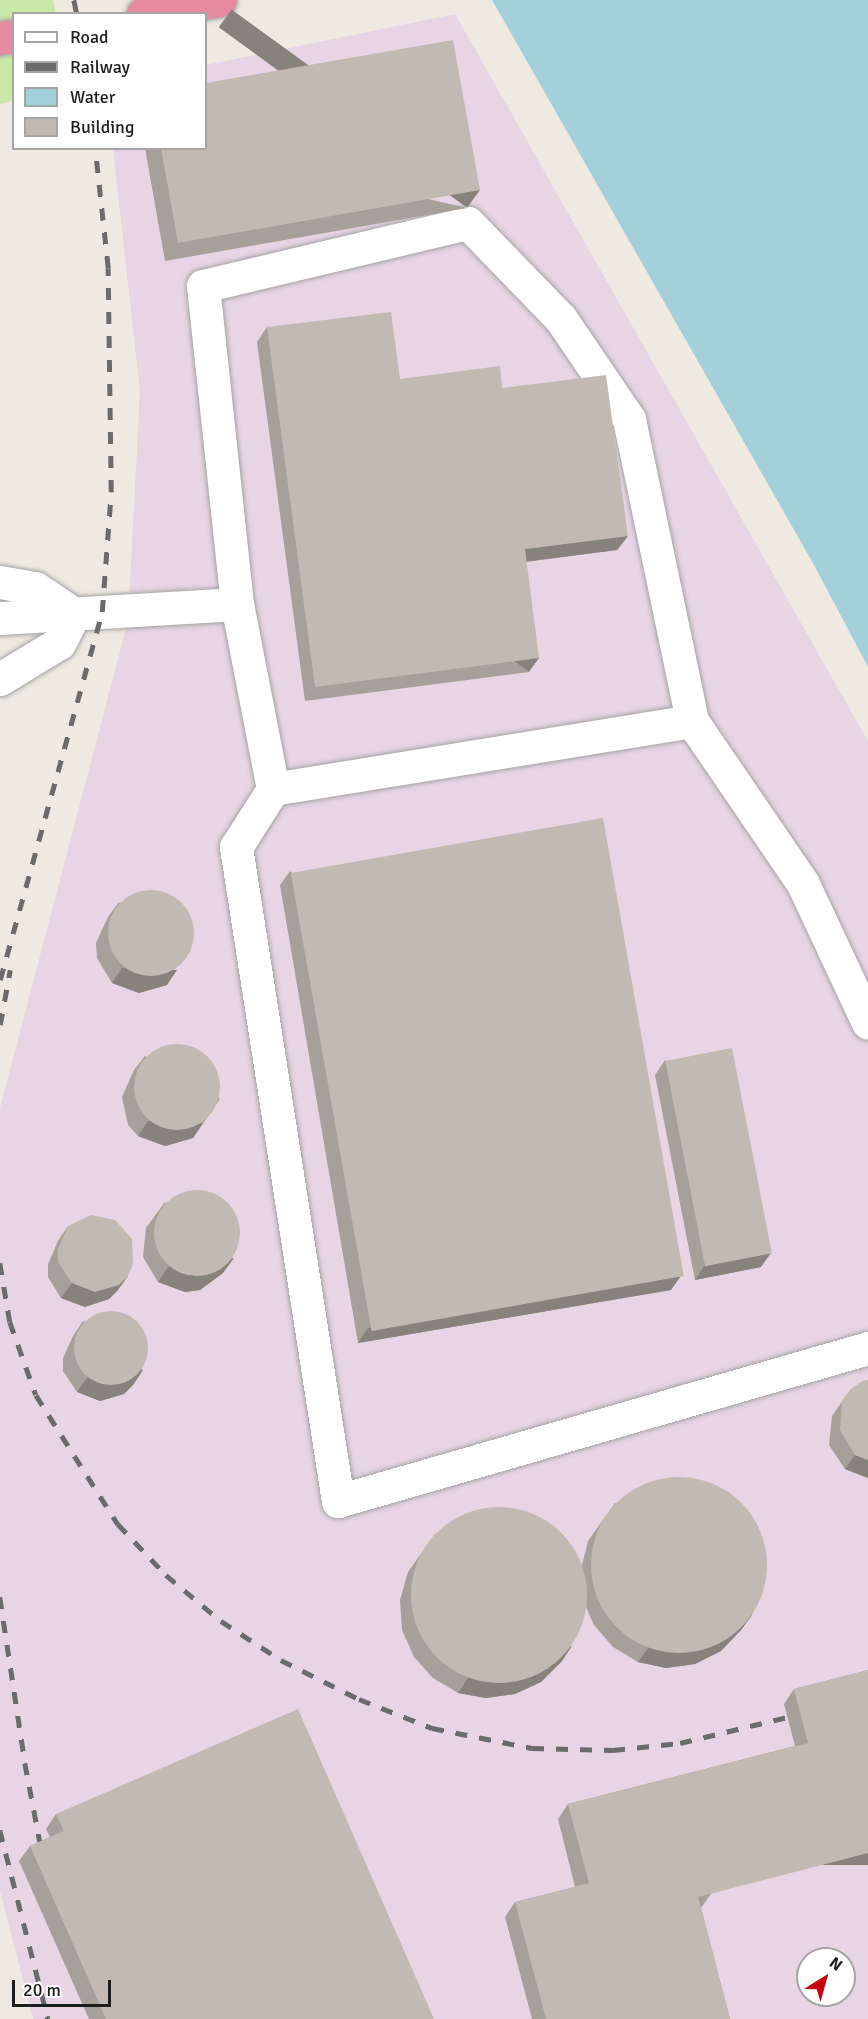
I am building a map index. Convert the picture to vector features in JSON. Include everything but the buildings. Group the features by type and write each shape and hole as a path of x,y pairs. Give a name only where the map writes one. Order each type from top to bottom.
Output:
{"highway":[{"path":"154,12 220,0"}],"lane":[{"path":"868,1023 803,884 692,721 629,419 561,319 468,223 203,286 237,604 273,789 236,847 338,1501 868,1348"},
{"path":"0,582 35,588 74,614"},
{"path":"0,618 237,604"},
{"path":"0,679 59,643 74,614"},
{"path":"273,789 692,721"}],"shaded area":[{"path":"455,14 868,741 868,2019 33,2019 0,1891 0,1108 128,621 140,391 113,150 207,150 207,65"}],"green space":[{"path":"0,0 53,0 56,12 12,12 12,101 0,104"}],"water":[{"path":"492,0 868,0 868,667 814,565"}],"railway":[{"path":"74,0 77,12"},
{"path":"0,980 102,612 111,492 108,268 95,150"},
{"path":"0,1025 10,970"},
{"path":"0,1263 10,1322 36,1395 118,1524 166,1575 221,1621 281,1660 359,1699 432,1728 532,1748 613,1750 680,1743 804,1713"},
{"path":"0,1597 25,1763 43,1857"},
{"path":"0,1830 48,2019"}]}
